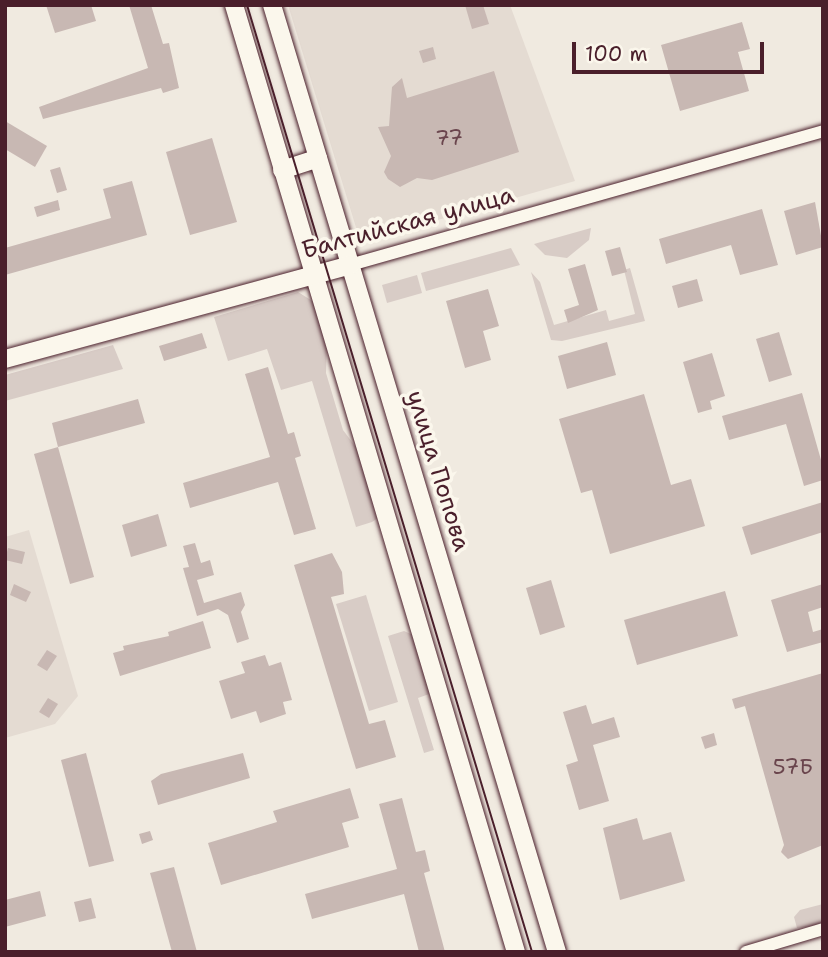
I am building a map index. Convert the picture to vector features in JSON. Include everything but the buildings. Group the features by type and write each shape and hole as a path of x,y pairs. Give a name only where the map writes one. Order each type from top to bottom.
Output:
{"main road":[{"path":"234,5 516,952"},
{"name":"улица Попова","path":"272,5 557,952"},
{"path":"282,170 318,158"},
{"name":"Балтийская улица","path":"5,359 350,265"}],"street":[{"name":"Балтийская улица","path":"350,265 823,131"},
{"path":"747,952 823,929"}],"shaded area":[{"path":"288,5 510,5 575,181 374,238 358,234"},
{"path":"591,228 589,240 567,258 545,255 534,244"},
{"path":"511,248 520,265 426,291 421,273"},
{"path":"630,268 645,321 562,341 551,340 531,272 540,282 554,325 606,310 609,321 635,314 624,270"},
{"path":"417,275 422,293 387,303 382,285"},
{"path":"298,292 314,302 327,344 326,373 343,430 361,454 378,518 356,527 312,381 281,390 267,349 228,361 214,317"},
{"path":"113,345 123,369 5,401 5,375"},
{"path":"29,530 78,696 55,724 5,738 5,537"},
{"path":"366,595 398,702 369,711 336,604"},
{"path":"404,631 415,636 432,693 418,698 434,750 424,753 388,636"},
{"path":"823,904 823,925 797,928 794,917 800,910"}],"tram line":[{"path":"247,5 532,952"}]}
